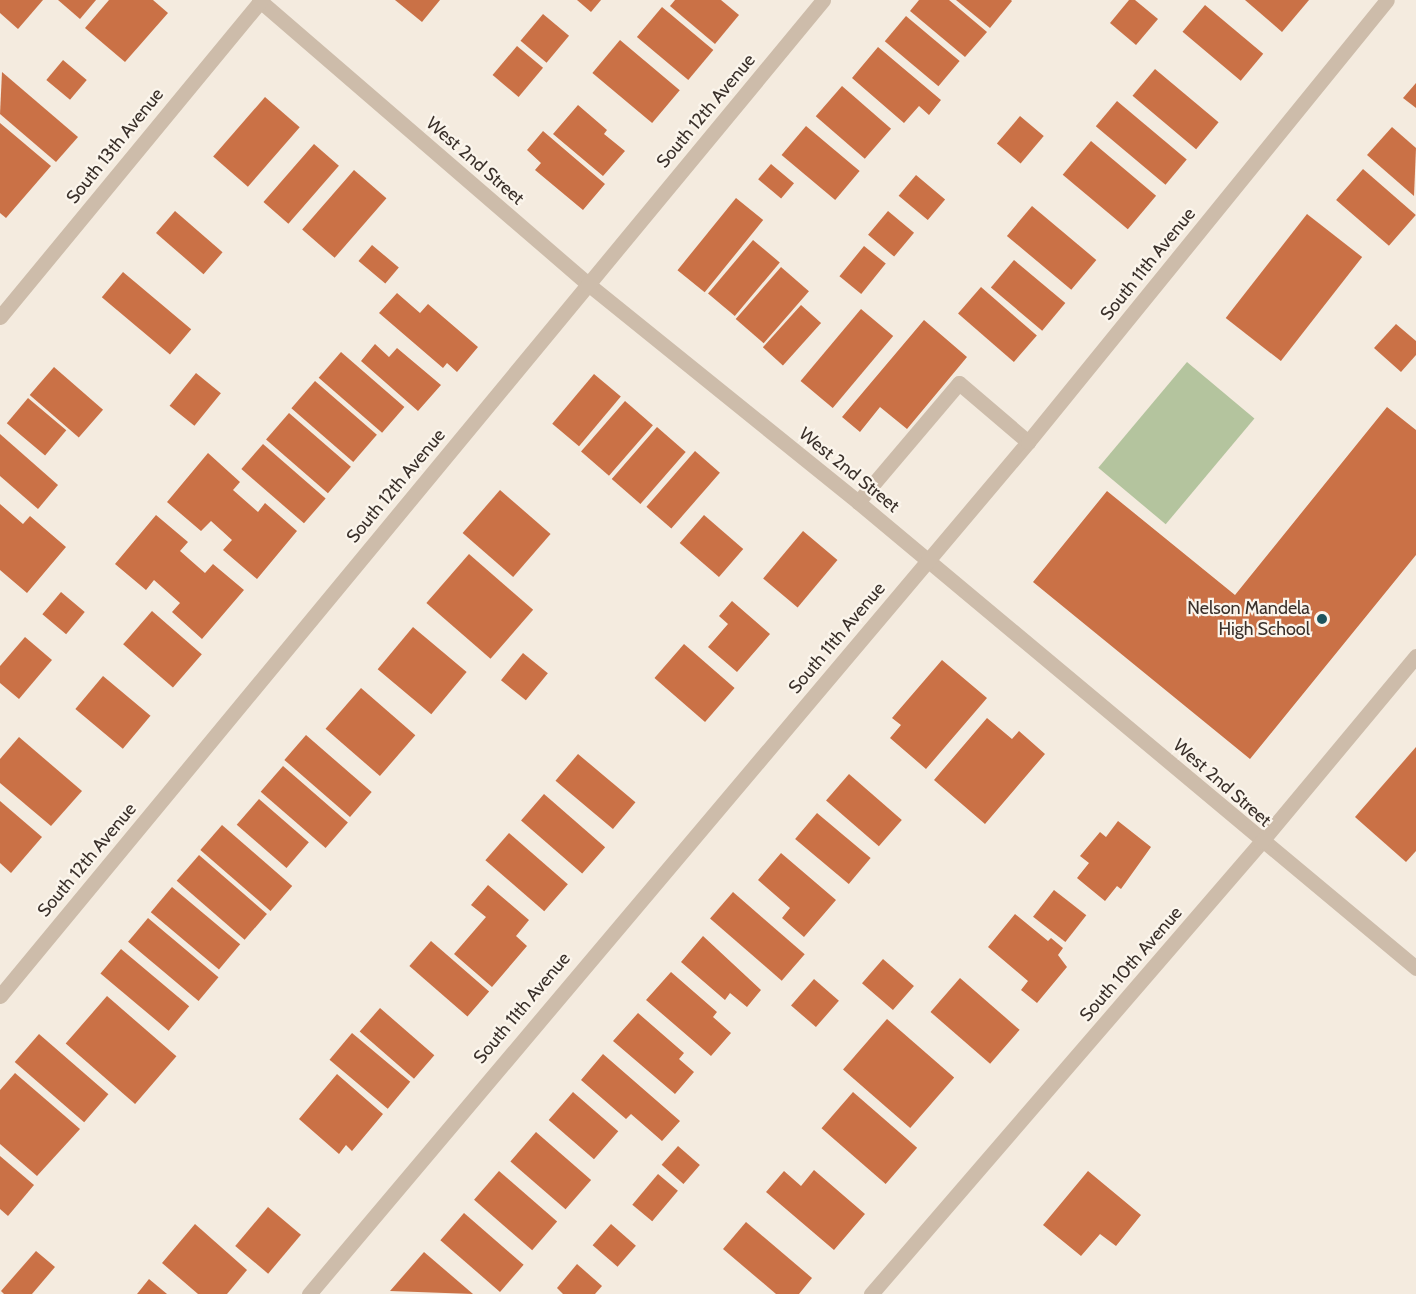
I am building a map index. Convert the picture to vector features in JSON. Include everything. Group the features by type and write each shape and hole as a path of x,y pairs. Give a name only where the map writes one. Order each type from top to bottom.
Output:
{"street":[{"name":"West 2nd Street","path":"260,0 588,285 858,502 1261,842 1416,969"},
{"name":"South 13th Avenue","path":"0,317 260,0"},
{"name":"South 12th Avenue","path":"0,996 823,0"},
{"name":"South 11th Avenue","path":"309,1294 1029,442 1387,0"},
{"path":"858,502 959,383 1029,442"},
{"name":"South 10th Avenue","path":"871,1294 1261,842 1416,656"}],"green space":[{"path":"1187,362 1254,419 1166,524 1098,468"}],"building":[{"path":"0,0 43,0 18,29 0,13"},
{"path":"58,0 96,0 80,19"},
{"path":"109,0 153,0 168,13 125,62 85,28"},
{"path":"395,0 440,0 422,22"},
{"path":"577,0 601,0 591,12"},
{"path":"675,0 721,0 739,15 715,44 670,6"},
{"path":"919,0 949,0 987,32 965,57 910,11"},
{"path":"956,0 1011,0 1012,1 990,28"},
{"path":"1129,0 1135,0 1158,19 1136,45 1110,23"},
{"path":"1245,0 1309,0 1282,32"},
{"path":"1205,5 1263,54 1241,81 1183,32"},
{"path":"662,7 713,50 688,80 637,37"},
{"path":"543,14 569,36 547,63 521,41"},
{"path":"906,16 960,61 938,86 885,41"},
{"path":"620,40 680,90 652,123 592,73"},
{"path":"517,46 543,68 519,97 493,75"},
{"path":"878,47 941,100 929,115 919,106 904,123 852,78"},
{"path":"63,60 87,80 70,100 46,80"},
{"path":"1155,69 1219,122 1196,149 1133,96"},
{"path":"2,72 78,137 56,162 0,114"},
{"path":"1416,83 1416,108 1403,98"},
{"path":"842,86 891,129 865,159 816,116"},
{"path":"265,97 300,127 248,187 213,157"},
{"path":"1117,101 1187,159 1165,185 1096,126"},
{"path":"578,105 607,130 604,134 625,151 603,176 553,134"},
{"path":"1020,116 1044,136 1021,164 997,144"},
{"path":"0,123 51,166 6,218 0,213"},
{"path":"806,126 860,171 835,200 782,155"},
{"path":"1392,127 1416,148 1414,196 1367,155"},
{"path":"543,131 605,184 583,210 535,170 541,163 527,150"},
{"path":"1091,141 1156,196 1128,229 1063,175"},
{"path":"314,144 339,166 288,224 263,202"},
{"path":"771,164 794,183 781,199 758,179"},
{"path":"1363,169 1416,215 1389,246 1336,200"},
{"path":"354,170 386,198 335,258 302,230"},
{"path":"916,175 945,199 928,220 899,196"},
{"path":"736,198 763,220 705,292 677,270"},
{"path":"1032,206 1096,260 1071,290 1007,236"},
{"path":"175,211 223,252 204,274 156,233"},
{"path":"888,211 914,233 894,257 868,235"},
{"path":"1307,214 1362,257 1281,361 1226,318"},
{"path":"753,240 780,262 735,316 708,294"},
{"path":"372,245 399,267 385,284 359,261"},
{"path":"864,246 886,264 861,294 839,276"},
{"path":"1014,260 1065,303 1042,331 991,288"},
{"path":"781,267 809,291 764,343 736,319"},
{"path":"123,272 191,329 170,354 102,297"},
{"path":"981,287 1037,336 1014,362 958,313"},
{"path":"397,293 420,313 428,304 478,347 457,372 447,363 443,368 379,313"},
{"path":"801,305 821,323 783,365 763,347"},
{"path":"861,309 893,336 833,408 801,381"},
{"path":"924,320 967,357 907,429 880,407 860,432 842,417"},
{"path":"1396,324 1416,341 1416,355 1401,372 1374,348"},
{"path":"375,344 389,357 397,348 441,385 418,411 361,361"},
{"path":"341,352 404,407 382,433 319,378"},
{"path":"54,367 103,410 79,438 30,395"},
{"path":"196,373 221,393 194,426 170,406"},
{"path":"594,374 621,396 579,446 552,424"},
{"path":"315,381 377,435 353,462 291,408"},
{"path":"28,398 66,430 45,455 7,423"},
{"path":"625,401 653,425 609,476 581,452"},
{"path":"1387,407 1416,430 1416,555 1250,759 1033,582 1107,491 1235,595"},
{"path":"289,413 351,467 328,493 266,439"},
{"path":"657,427 686,452 640,504 612,479"},
{"path":"0,434 58,485 38,509 0,476"},
{"path":"263,444 326,498 304,523 241,469"},
{"path":"695,451 720,473 671,528 646,507"},
{"path":"208,453 240,482 233,490 258,512 265,503 297,531 257,579 223,550 232,540 211,521 201,531 167,502"},
{"path":"500,490 551,534 513,577 463,533"},
{"path":"0,504 23,524 30,516 66,547 27,593 0,570"},
{"path":"156,515 188,542 180,551 205,573 213,564 244,590 202,639 172,612 180,603 154,580 146,590 115,564"},
{"path":"704,515 743,549 719,577 680,543"},
{"path":"803,531 837,560 798,607 763,578"},
{"path":"469,554 533,610 491,659 426,603"},
{"path":"61,592 85,612 66,634 42,614"},
{"path":"732,601 770,634 737,672 708,647 728,624 719,616"},
{"path":"152,611 202,654 173,688 123,644"},
{"path":"413,627 467,672 431,714 378,669"},
{"path":"25,637 52,660 19,699 0,683 0,666"},
{"path":"684,644 735,688 705,722 654,678"},
{"path":"523,653 548,673 526,700 501,680"},
{"path":"942,660 987,698 926,769 890,738 901,725 892,718"},
{"path":"103,676 150,716 123,749 75,709"},
{"path":"361,688 415,735 380,776 326,729"},
{"path":"987,718 1012,739 1019,731 1045,754 985,824 934,780"},
{"path":"306,735 372,792 350,817 284,760"},
{"path":"19,737 82,791 51,826 0,783 0,759"},
{"path":"1416,747 1416,851 1406,862 1355,817"},
{"path":"578,754 635,802 613,829 556,781"},
{"path":"283,766 348,822 326,848 261,792"},
{"path":"849,774 902,820 879,846 826,800"},
{"path":"544,794 605,847 582,874 521,820"},
{"path":"259,799 309,842 287,868 237,825"},
{"path":"0,801 42,837 11,873 0,863"},
{"path":"817,813 871,858 849,884 795,839"},
{"path":"1118,821 1151,847 1121,889 1117,886 1105,901 1077,878 1089,863 1080,856 1100,832 1106,837"},
{"path":"222,825 292,886 271,911 200,850"},
{"path":"509,833 568,884 544,911 485,860"},
{"path":"781,853 836,900 804,937 782,918 790,908 758,880"},
{"path":"199,855 267,914 245,940 177,881"},
{"path":"488,885 529,920 516,936 527,946 492,987 454,954 486,917 471,905"},
{"path":"172,887 240,944 219,969 151,912"},
{"path":"1054,890 1086,915 1065,942 1033,917"},
{"path":"733,892 805,954 782,981 710,918"},
{"path":"1015,914 1048,941 1051,938 1063,948 1058,955 1067,967 1037,1003 1021,990 1028,981 988,947"},
{"path":"148,918 218,977 199,1001 128,942"},
{"path":"703,936 761,990 747,1007 730,993 725,1000 681,962"},
{"path":"431,941 489,992 467,1016 409,966"},
{"path":"121,949 189,1006 169,1031 100,974"},
{"path":"883,959 914,986 893,1010 862,983"},
{"path":"671,972 717,1012 713,1017 731,1033 711,1056 646,1000"},
{"path":"960,978 1020,1030 990,1064 930,1012"},
{"path":"814,979 839,1001 816,1027 791,1005"},
{"path":"107,996 176,1056 135,1104 66,1044"},
{"path":"380,1008 434,1055 414,1079 360,1031"},
{"path":"638,1013 684,1053 679,1059 694,1072 675,1094 613,1041"},
{"path":"887,1019 954,1077 910,1128 843,1070"},
{"path":"352,1033 410,1082 388,1109 330,1060"},
{"path":"39,1034 108,1094 84,1122 15,1062"},
{"path":"603,1054 680,1121 662,1141 631,1114 626,1119 581,1080"},
{"path":"15,1073 80,1129 37,1176 0,1144 0,1090"},
{"path":"337,1074 383,1114 352,1151 346,1145 339,1154 299,1119"},
{"path":"573,1092 618,1131 594,1159 549,1120"},
{"path":"853,1092 917,1148 886,1184 822,1128"},
{"path":"536,1132 591,1180 566,1209 510,1161"},
{"path":"678,1146 700,1165 683,1184 662,1165"},
{"path":"0,1156 34,1185 8,1216 0,1209"},
{"path":"814,1170 865,1214 834,1250 766,1192 784,1171 801,1186"},
{"path":"499,1171 557,1222 532,1250 474,1200"},
{"path":"1088,1171 1141,1215 1116,1246 1100,1234 1081,1256 1043,1225"},
{"path":"658,1174 678,1191 652,1221 632,1205"},
{"path":"268,1207 301,1235 268,1274 235,1246"},
{"path":"464,1213 524,1265 500,1292 440,1240"},
{"path":"746,1222 812,1278 799,1294 776,1294 723,1249"},
{"path":"195,1224 247,1270 227,1294 198,1294 162,1263"},
{"path":"611,1224 636,1246 618,1267 593,1245"},
{"path":"36,1251 55,1267 32,1294 4,1294 1,1291"},
{"path":"424,1252 473,1294 390,1291"},
{"path":"577,1264 602,1286 595,1294 563,1294 557,1288"},
{"path":"149,1279 167,1294 137,1294"}],"place":[{"name":"Nelson Mandela High School","path":"1322,619"}]}
